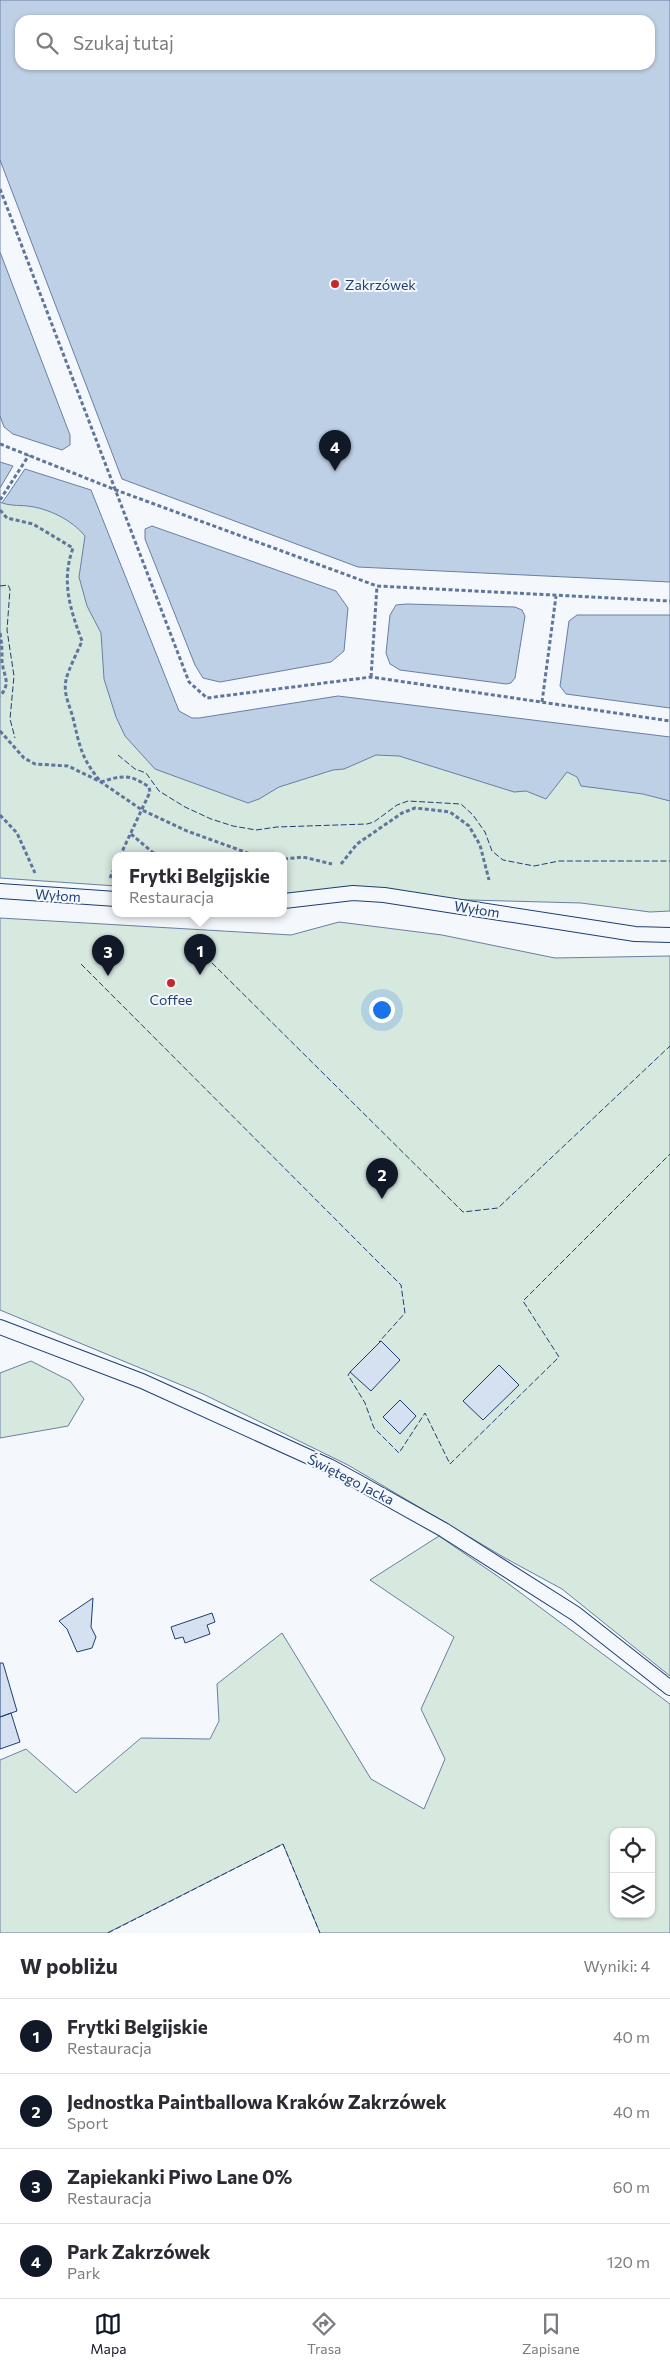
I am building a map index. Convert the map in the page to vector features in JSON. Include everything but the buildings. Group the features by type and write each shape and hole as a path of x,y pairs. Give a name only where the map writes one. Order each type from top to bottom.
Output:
{"lane":[{"name":"Wyłom","path":"0,891 112,899"},
{"name":"Wyłom","path":"287,901 353,893 384,895 635,934 670,935"},
{"name":"Świętego Jacka","path":"0,1327 142,1381 322,1463 373,1490 444,1530 576,1614 670,1688"}],"path":[{"path":"0,189 189,682 207,698 371,676 670,721"},
{"path":"0,444 116,490 376,586 670,601"},
{"path":"0,500 29,455"},
{"path":"0,510 7,518 33,524 73,548 67,564 66,584 70,609 82,641 66,681 66,697 81,750 90,769 101,782"},
{"path":"371,676 376,586"},
{"path":"542,702 556,596"},
{"path":"0,633 3,649 2,663 7,677 4,692 0,696"},
{"path":"0,731 24,758 35,764 68,766 101,782 131,800 142,810 186,831 245,852"},
{"path":"101,782 118,776 134,777 149,787 150,792 122,852"},
{"path":"341,864 357,844 402,813 416,808 450,812 469,826 480,845 489,880"},
{"path":"0,815 17,833 31,862 34,869 36,893"},
{"path":"131,834 152,852"},
{"path":"287,859 303,857 332,864"}],"shaded area":[{"name":"Zakrzówek","path":"0,0 670,0 670,911 650,912 581,903 287,895 287,852 112,852 112,886 0,878"},
{"path":"0,918 291,935 339,922 442,935 555,958 670,956 670,1676 562,1589 505,1558 348,1465 203,1394 0,1310"},
{"path":"31,1361 70,1381 84,1399 68,1426 0,1438 0,1373"},
{"path":"439,1536 506,1582 670,1704 670,1933 320,1933 283,1844 107,1933 0,1933 0,1760 26,1749 76,1793 141,1738 210,1739 219,1721 217,1684 282,1633 371,1779 424,1809 445,1759 421,1709 454,1637 370,1580"}],"water":[{"name":"Zakrzówek","path":"0,0 670,0 670,801 643,794 581,786 577,777 567,772 546,799 526,791 514,792 399,756 376,755 344,769 333,770 279,787 248,803 155,769 125,736 116,717 104,679 101,633 87,606 79,577 85,536 66,520 51,512 35,507 10,505 0,502"}],"pier":[{"path":"0,160 122,479 358,567 670,582 670,615 577,615 569,621 560,686 566,694 670,708 670,737 338,696 199,718 192,718 179,711 91,490 25,469 2,503 0,502 0,488 13,466 0,462 0,416 4,427 13,434 62,450 70,445 70,435 0,252","holes":["152,526 336,591 348,608 344,651 331,662 220,682 203,678 195,665 145,539 145,529","396,605 515,607 522,610 525,616 515,678 511,683 506,684 400,670 390,664 386,653 390,615"]}],"fence":[{"path":"0,586 8,585 10,589 7,630 14,676 10,719 15,738"},
{"path":"118,755 135,769 146,773 159,791 185,807 211,819 233,826 256,830 277,827 367,824 374,822 397,805 408,801 461,804 473,815 485,832 492,851 503,860 534,866 559,861 670,861"},
{"path":"206,957 463,1212 498,1208 670,1046"},
{"path":"81,964 401,1285 405,1313 379,1342"},
{"path":"351,1371 348,1375 365,1403 374,1428 399,1453 425,1413 450,1464 559,1357 523,1301 670,1154"},
{"path":"108,1933 283,1844 320,1933"}],"place":[{"name":"Zakrzówek","path":"335,284"},
{"name":"Park Zakrzówek","path":"335,471"},
{"name":"Frytki Belgijskie","path":"200,975"},
{"name":"Zapiekanki Piwo Lane 0%","path":"108,976"},
{"name":"Coffee","path":"171,983"},
{"name":"Jednostka Paintballowa Kraków Zakrzówek","path":"382,1199"}]}
